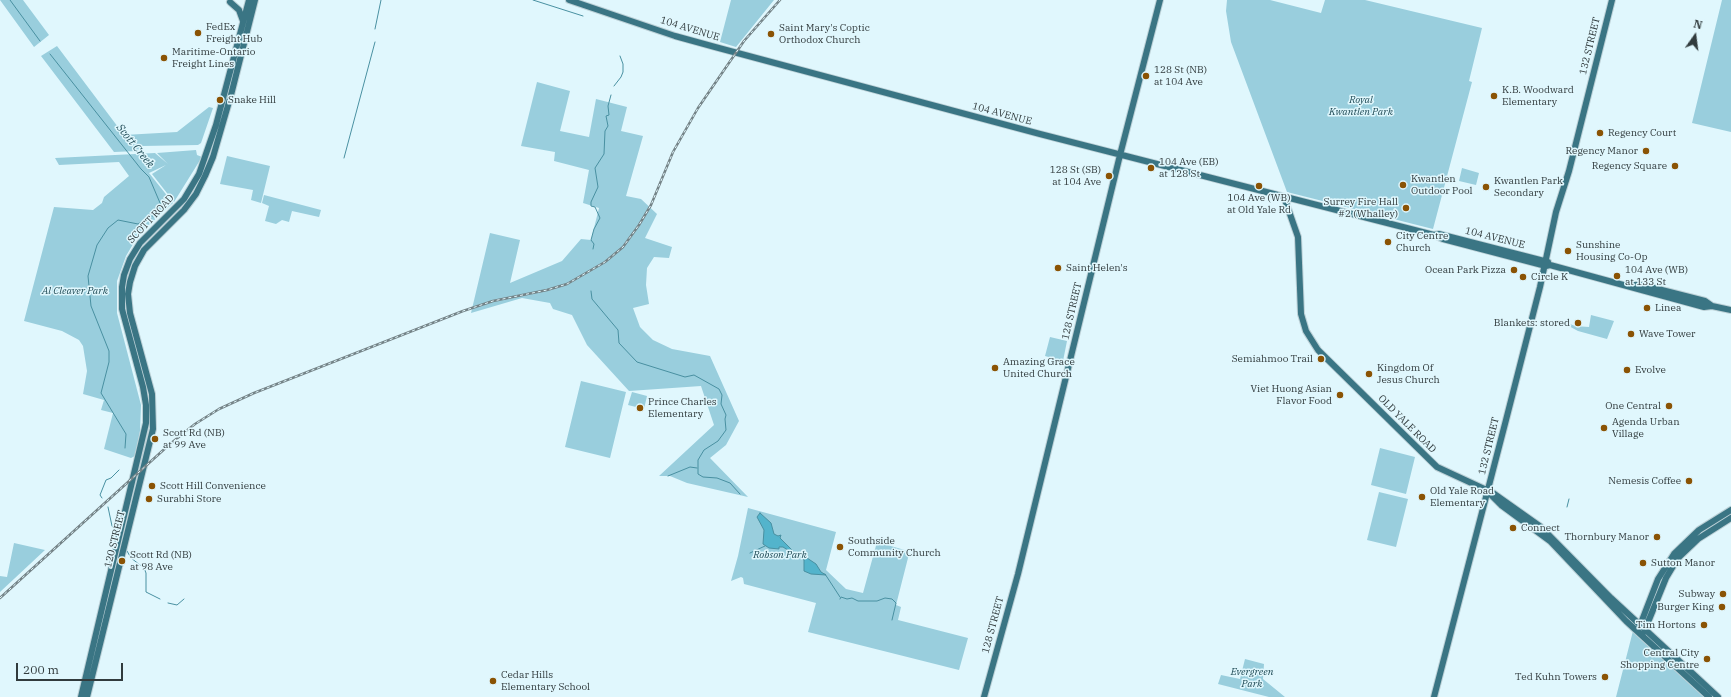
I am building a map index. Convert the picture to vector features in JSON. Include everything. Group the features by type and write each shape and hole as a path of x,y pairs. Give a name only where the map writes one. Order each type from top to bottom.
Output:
{"main road":[{"path":"228,94 243,21 249,0"},
{"path":"228,94 255,0"},
{"name":"104 AVENUE","path":"569,0 675,36 715,47 1284,197 1436,234 1438,238 1630,286 1649,287 1705,301 1712,306 1731,310"},
{"name":"128 STREET","path":"984,697 1021,562 1120,154 1160,0"},
{"name":"132 STREET","path":"1434,697 1546,265 1562,192 1564,190 1612,0"},
{"path":"230,2 239,10 243,21"},
{"name":"SCOTT ROAD","path":"150,385 130,313 128,294 132,274 144,250 184,210 196,194 213,157 228,94"},
{"name":"SCOTT ROAD","path":"143,387 122,309 124,275 130,260 140,243 178,206 190,191 206,157 228,94"},
{"name":"OLD YALE ROAD","path":"1284,197 1298,237 1301,314 1306,331 1314,345 1329,362 1437,467 1493,493 1541,526 1641,631 1716,696"},
{"name":"120 STREET","path":"87,697 151,440 154,414 150,385"},
{"name":"120 STREET","path":"81,697 145,433 146,405 143,387"},
{"name":"OLD YALE ROAD","path":"1488,492 1501,505 1550,541 1709,697"},
{"path":"1483,510 1491,504 1501,505"},
{"path":"1641,631 1662,573 1674,554 1699,530 1731,510"},
{"path":"1641,631 1671,568 1686,549 1703,535 1731,518"},
{"path":"1660,593 1662,573"}],"green space":[{"path":"0,0 23,0 49,35 34,47"},
{"path":"731,0 774,0 736,47 720,42"},
{"name":"Royal Kwantlen Park","path":"1227,0 1270,0 1321,13 1325,0 1365,0 1482,28 1469,81 1472,82 1433,229 1287,192 1231,42 1226,11"},
{"path":"1722,0 1731,0 1731,132 1692,123"},
{"path":"57,46 124,135 177,132 209,107 213,108 201,143 198,145 142,146 137,151 114,152 41,56"},
{"path":"537,82 570,91 560,131 589,137 596,99 627,107 621,131 643,136 626,196 641,199 657,214 645,238 672,247 669,258 654,257 647,268 646,285 649,304 633,308 640,327 653,340 672,349 710,356 739,421 726,445 710,458 748,497 687,483 670,476 659,476 714,425 701,386 629,391 587,345 572,315 553,309 550,303 522,298 471,313 490,233 520,240 510,283 562,261 581,239 591,240 599,208 583,203 589,170 554,161 555,152 521,146"},
{"name":"Al Cleaver Park","path":"196,150 197,155 202,157 174,202 152,174 166,165 149,173 173,203 139,234 126,256 117,281 117,313 141,405 140,431 135,456 131,458 104,449 113,413 101,410 104,400 83,394 87,371 83,346 79,340 62,331 24,321 54,207 93,210 102,203 104,197 129,176 119,162 59,165 55,158 155,153 168,164 157,153"},
{"path":"227,156 270,166 261,203 251,200 253,190 220,184"},
{"path":"1462,168 1479,173 1476,185 1459,181"},
{"path":"264,195 321,210 319,217 292,211 289,222 282,220 276,224 265,221 269,206 262,203"},
{"path":"1591,315 1614,321 1607,339 1578,331 1565,324 1565,322 1575,326 1589,327"},
{"path":"1050,337 1067,341 1063,361 1045,356"},
{"path":"581,381 626,392 610,458 565,447"},
{"path":"632,392 647,396 644,409 628,405"},
{"path":"1380,448 1415,457 1406,494 1371,485"},
{"path":"1379,492 1408,499 1396,547 1367,540"},
{"name":"Robson Park","path":"748,508 836,532 826,570 846,589 863,593 877,542 908,551 909,554 896,605 901,607 898,620 968,638 959,670 808,632 816,603 744,584 743,578 741,577 731,581"},
{"path":"14,543 45,550 0,592 0,576 7,577"},
{"path":"1633,631 1706,697 1616,697"},
{"name":"Evergreen Park","path":"1245,659 1264,664 1263,679 1285,697 1269,697 1218,684 1221,675 1240,679"}],"shaded area":[{"path":"760,513 771,523 774,534 778,536 781,535 780,538 792,550 791,552 783,547 779,547 779,549 769,548 763,544 764,530 757,517"},
{"path":"804,556 816,564 821,572 826,575 811,574 804,571"}],"waterway":[{"name":"Scott Creek","path":"10,0 40,41"},
{"path":"375,29 381,0"},
{"path":"533,0 583,16"},
{"path":"344,158 375,42"},
{"name":"Scott Creek","path":"50,54 141,169 149,177 163,210 138,224 118,220 108,228 97,245 88,276 91,306 109,351 109,362 101,393 126,434 125,448"},
{"path":"614,86 623,72 623,64 620,56"},
{"path":"593,249 594,244 591,240 594,229 600,218 595,207 591,206 591,202 598,187 595,168 604,154 605,131 608,126 606,116 609,115 608,106 611,95"},
{"path":"591,291 592,299 618,330 619,343 637,362 685,377 694,375 719,389 722,395 721,404 726,415 726,430 718,441 704,450 698,460 698,474 703,477 717,478 730,483 740,494"},
{"path":"668,476 690,467 697,468"},
{"name":"Scott Creek","path":"102,498 100,495 106,480 111,478 119,470"},
{"path":"1567,507 1569,499"},
{"name":"Scott Creek","path":"108,507 112,526 115,530"},
{"path":"750,553 765,546"},
{"path":"791,550 804,560"},
{"name":"Scott Creek","path":"127,551 131,558 144,568 146,573 146,592 160,599"},
{"path":"825,574 840,597"},
{"path":"840,599 841,597 847,599 852,598 858,601 877,601 885,598 892,599 896,603 892,620"},
{"name":"Scott Creek","path":"168,603 177,605 184,599"}],"railway":[{"path":"0,598 170,444 195,424 219,409 254,393 463,311 493,301 547,290 567,284 605,262 623,247 639,225 651,205 673,152 698,108 744,41 780,0"}],"place":[{"name":"FedEx Freight Hub","path":"198,33"},
{"name":"Saint Mary's Coptic Orthodox Church","path":"771,34"},
{"name":"Maritime-Ontario Freight Lines","path":"164,58"},
{"name":"128 St (NB) at 104 Ave","path":"1146,76"},
{"name":"K.B. Woodward Elementary","path":"1494,96"},
{"name":"Snake Hill","path":"220,100"},
{"name":"Regency Court","path":"1600,133"},
{"name":"Regency Manor","path":"1646,151"},
{"name":"Regency Square","path":"1675,166"},
{"name":"104 Ave (EB) at 128 St","path":"1151,168"},
{"name":"128 St (SB) at 104 Ave","path":"1109,176"},
{"name":"Kwantlen Outdoor Pool","path":"1403,185"},
{"name":"104 Ave (WB) at Old Yale Rd","path":"1259,186"},
{"name":"Kwantlen Park Secondary","path":"1486,187"},
{"name":"Surrey Fire Hall #2 (Whalley)","path":"1406,208"},
{"name":"City Centre Church","path":"1388,242"},
{"name":"Sunshine Housing Co-Op","path":"1568,251"},
{"name":"Saint Helen's","path":"1058,268"},
{"name":"Ocean Park Pizza","path":"1514,270"},
{"name":"104 Ave (WB) at 133 St","path":"1617,276"},
{"name":"Circle K","path":"1523,277"},
{"name":"Linea","path":"1647,308"},
{"name":"Blankets: stored","path":"1578,323"},
{"name":"Wave Tower","path":"1631,334"},
{"name":"Semiahmoo Trail","path":"1321,359"},
{"name":"Amazing Grace United Church","path":"995,368"},
{"name":"Evolve","path":"1627,370"},
{"name":"Kingdom Of Jesus Church","path":"1369,374"},
{"name":"Viet Huong Asian Flavor Food","path":"1340,395"},
{"name":"One Central","path":"1669,406"},
{"name":"Prince Charles Elementary","path":"640,408"},
{"name":"Agenda Urban Village","path":"1604,428"},
{"name":"Scott Rd (NB) at 99 Ave","path":"155,439"},
{"name":"Nemesis Coffee","path":"1689,481"},
{"name":"Scott Hill Convenience","path":"152,486"},
{"name":"Old Yale Road Elementary","path":"1422,497"},
{"name":"Surabhi Store","path":"149,499"},
{"name":"Connect","path":"1513,528"},
{"name":"Thornbury Manor","path":"1657,537"},
{"name":"Southside Community Church","path":"840,547"},
{"name":"Scott Rd (NB) at 98 Ave","path":"122,561"},
{"name":"Sutton Manor","path":"1643,563"},
{"name":"Subway","path":"1723,594"},
{"name":"Burger King","path":"1722,607"},
{"name":"Tim Hortons","path":"1704,625"},
{"name":"Central City Shopping Centre","path":"1707,659"},
{"name":"Ted Kuhn Towers","path":"1605,677"},
{"name":"Cedar Hills Elementary School","path":"493,681"}]}
